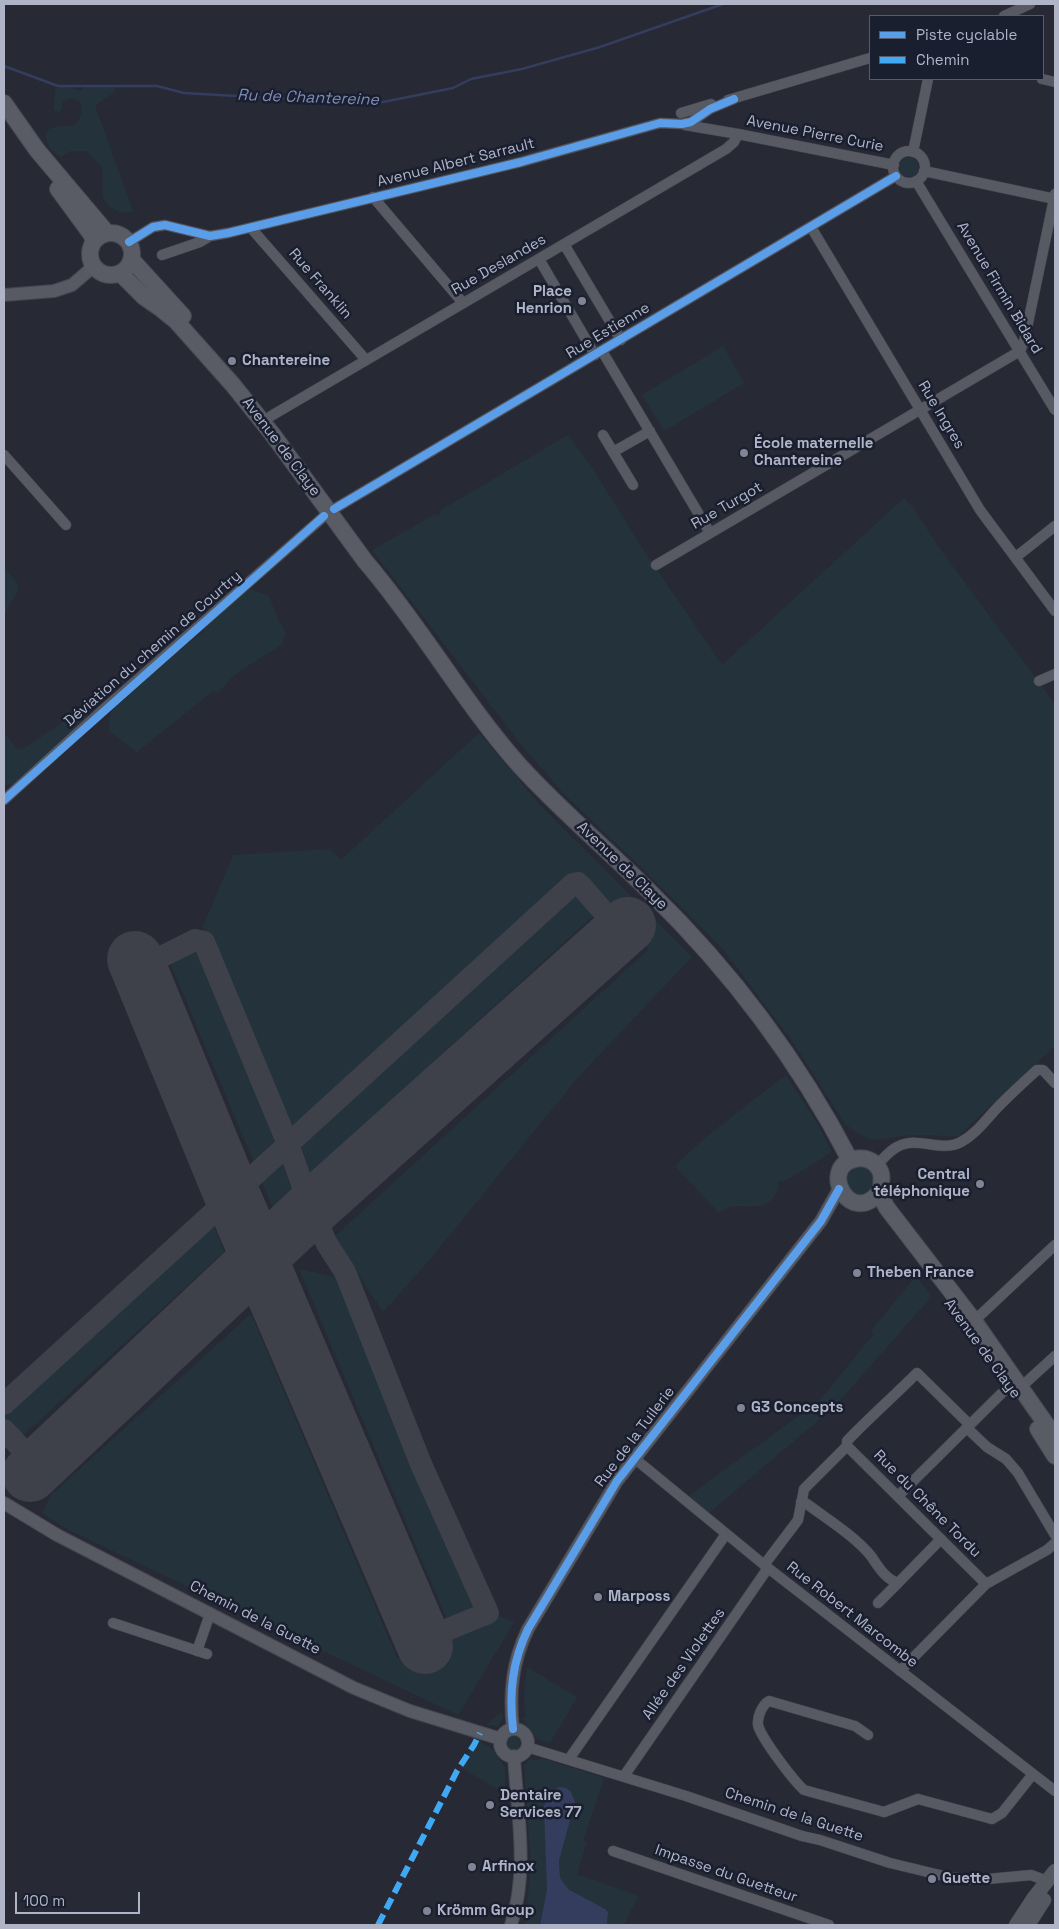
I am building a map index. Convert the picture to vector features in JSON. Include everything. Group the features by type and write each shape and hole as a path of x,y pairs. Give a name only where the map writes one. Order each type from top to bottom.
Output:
{"main road":[{"path":"4,103 101,237"},
{"path":"4,118 89,231 101,237"},
{"path":"117,234 129,242 132,260 125,270 108,275 103,274 94,266 90,258 90,249 101,237 117,234"},
{"name":"Avenue de Claye","path":"132,260 152,280 234,375 251,391 271,416 287,438 331,510"},
{"name":"Avenue de Claye","path":"120,273 144,297 176,322 233,385 369,558 382,581 471,704 519,765 559,806 652,893 732,980 762,1019 795,1068 850,1160"},
{"name":"Avenue de Claye","path":"233,385 247,396 264,416 271,416"},
{"path":"839,1189 838,1182 841,1169 850,1160 861,1158 872,1161 876,1165"},
{"name":"Avenue de Claye","path":"876,1165 882,1177 880,1191 887,1208 974,1320 1016,1386 1055,1456"},
{"name":"Avenue de Claye","path":"839,1189 848,1199 859,1202 879,1214 1055,1437"},
{"path":"859,1202 870,1201 880,1191"},
{"path":"1016,1925 1053,1881"},
{"path":"1028,1925 1053,1881"}],"street":[{"path":"1006,15 1030,4"},
{"name":"Avenue Albert Sarrault","path":"643,127 681,112 734,99 869,58"},
{"path":"913,152 928,80"},
{"name":"Avenue Albert Sarrault","path":"129,242 153,227 165,225 210,236 251,228 557,153 643,127 660,123 682,124 691,122 710,109 734,99"},
{"path":"681,112 698,118"},
{"name":"Avenue Pierre Curie","path":"698,118 734,133"},
{"name":"Avenue Pierre Curie","path":"682,124 894,165"},
{"name":"Rue Deslandes","path":"271,416 726,148 734,142 734,133"},
{"path":"913,152 921,157 924,162 924,172 916,181 908,183 896,176 894,165 898,156 913,152"},
{"path":"924,172 1055,197 1024,342 1020,351"},
{"name":"Rue Estienne","path":"331,510 896,176"},
{"name":"Avenue Firmin Bidard","path":"916,181 1055,410"},
{"path":"373,197 463,303"},
{"name":"Rue Ingres","path":"811,227 980,510 1055,611"},
{"name":"Rue Franklin","path":"251,228 366,360"},
{"path":"162,254 200,242 210,236"},
{"path":"564,244 621,340"},
{"path":"539,259 650,431 710,533"},
{"path":"4,295 54,291 72,285 94,266"},
{"name":"Rue Turgot","path":"656,566 1020,351"},
{"path":"613,452 650,431"},
{"path":"603,435 632,484"},
{"path":"4,455 66,525"},
{"name":"Déviation du chemin de Courtry","path":"4,800 112,702 331,510"},
{"path":"1016,557 1055,526"},
{"path":"1039,681 1055,674"},
{"path":"876,1165 892,1150 903,1144 913,1142 947,1146 961,1142 992,1115 1001,1103 1037,1070 1043,1070 1055,1083"},
{"name":"Rue de la Tuilerie","path":"513,1729 512,1678 518,1652 523,1640 610,1491 821,1221 839,1189"},
{"name":"Rue de la Tuilerie","path":"821,1221 838,1207 859,1202"},
{"path":"974,1320 1055,1245"},
{"path":"898,1496 968,1427 1055,1356"},
{"name":"Allée des Violettes","path":"624,1776 798,1520 806,1487 847,1446 847,1441 867,1420 878,1412 917,1373 968,1427"},
{"path":"968,1427 986,1447 1006,1458 1018,1473 1055,1535"},
{"name":"Rue du Chêne Tordu","path":"847,1446 986,1584"},
{"name":"Rue Robert Marcombe","path":"634,1458 766,1566 1055,1791"},
{"path":"801,1502 807,1504 852,1538 890,1580 898,1583"},
{"name":"Chemin de la Guette","path":"4,1503 57,1536 373,1697 410,1711 501,1739"},
{"path":"569,1759 726,1534"},
{"path":"878,1603 941,1540"},
{"path":"900,1671 986,1584 1047,1550 1055,1543"},
{"path":"113,1623 202,1652 210,1614"},
{"path":"868,1735 855,1726 769,1701 764,1704 758,1720 760,1732 795,1782 804,1790 884,1812 918,1798 992,1819 1002,1813 1033,1774"},
{"path":"513,1729 521,1731 527,1738 527,1747 522,1754 514,1756 503,1751 501,1739 505,1732 513,1729"},
{"name":"Chemin de la Guette","path":"527,1747 624,1776 802,1836 937,1875 977,1880 1031,1875 1053,1881"},
{"path":"511,1925 520,1889 522,1868 514,1756"},
{"name":"Impasse du Guetteur","path":"613,1851 829,1925"}],"shaded area":[{"path":"60,86 71,86 81,91 85,86 115,87 113,92 95,106 133,211 119,212 110,207 104,199 102,191 102,167 87,151 71,151 61,157 49,147 46,138 47,133 57,126 75,125 82,112 82,106 79,102 71,98 66,99 62,103 62,109 59,112 54,110 55,89"},
{"path":"905,157 913,157 919,163 919,171 913,177 905,177 899,171 899,163"},
{"path":"723,346 744,383 664,431 642,395"},
{"path":"568,435 591,466 646,554 722,665 904,498 912,506 940,549 1055,704 1055,1046 958,1136 909,1135 875,1140 860,1135 845,1124 793,1042 723,949 563,793 519,742 372,550 434,515 439,515 441,510"},
{"path":"4,568 16,581 19,589 4,615"},
{"path":"251,589 269,596 279,622 286,633 281,645 235,674 218,693 213,691 137,752 110,732 109,721 114,702 203,632 215,611 230,599"},
{"path":"89,708 90,711 84,722 16,784 4,784 4,732 16,748 22,750 80,710"},
{"path":"479,733 542,807 692,957 579,1076 431,1258 383,1312 334,1237 649,949 585,880 579,876 565,880 290,1135 203,927 233,855 330,849 341,860"},
{"path":"574,891 596,913 307,1177 296,1146"},
{"path":"197,947 280,1141 255,1165 169,960"},
{"path":"786,1075 820,1128 832,1152 787,1180 777,1182 779,1186 774,1197 768,1203 760,1206 736,1206 727,1208 719,1213 675,1166 707,1136"},
{"path":"286,1155 297,1186 273,1208 260,1178"},
{"path":"860,1166 870,1170 874,1180 870,1190 860,1194 850,1190 846,1180 850,1170"},
{"path":"213,1223 224,1252 19,1439 4,1422 4,1414"},
{"path":"299,1269 338,1278 477,1609 448,1622"},
{"path":"916,1276 932,1296 833,1408 709,1513 689,1496 820,1400 874,1334 871,1331"},
{"path":"251,1314 397,1658 499,1616 514,1622 458,1715 69,1530 42,1513 51,1495"},
{"path":"527,1667 577,1697 550,1743 537,1739 522,1718 525,1718 524,1692"},
{"path":"502,1713 502,1720 498,1726 487,1725 497,1715"},
{"path":"510,1736 516,1736 520,1743 516,1750 510,1750 506,1746 506,1740"},
{"path":"478,1737 481,1738 480,1742 490,1747 505,1767 505,1793 460,1767"},
{"path":"541,1758 604,1778 583,1840 587,1842 577,1874 638,1896 624,1925 607,1925 608,1915 605,1909 568,1889 561,1880 559,1861 575,1802 553,1791 546,1799 544,1807 548,1870 546,1900 540,1925 525,1925 531,1865 524,1766 529,1760 539,1760"}],"water":[{"path":"559,1787 566,1788 571,1792 575,1802 559,1861 560,1878 568,1889 608,1912 607,1925 540,1925 547,1890 544,1807 549,1796"}],"waterway":[{"name":"Ru de Chantereine","path":"4,66 58,86 157,86 184,93 360,103 383,102 453,88 471,79 522,69 600,47 723,4"}],"taxiway":[{"path":"4,1404 573,884 578,883 621,932"},
{"path":"139,968 195,940 204,942 288,1144 311,1209 327,1244 345,1272 421,1464 488,1613 422,1640"},
{"path":"4,1430 38,1466"}],"runway":[{"path":"30,1474 311,1209 628,925"},
{"path":"135,959 232,1195 425,1646"}],"marked path":[{"path":"378,1925 457,1771 480,1733"}],"cycle path":[{"path":"129,242 153,227 165,225 210,236 228,233 521,162 660,123 682,124 691,122 710,109 734,99"},
{"path":"334,509 896,176"},
{"path":"4,800 324,516"},
{"path":"513,1729 511,1703 513,1678 518,1653 528,1629 617,1481 821,1221 839,1189"}],"place":[{"name":"Place Henrion","path":"582,301"},
{"name":"Chantereine","path":"232,361"},
{"name":"École maternelle Chantereine","path":"744,453"},
{"name":"Central téléphonique","path":"980,1184"},
{"name":"Theben France","path":"857,1273"},
{"name":"G3 Concepts","path":"741,1408"},
{"name":"Marposs","path":"598,1597"},
{"name":"Dentaire Services 77","path":"490,1805"},
{"name":"Arfinox","path":"472,1867"},
{"name":"Guette","path":"932,1879"},
{"name":"Krömm Group","path":"427,1911"}]}
